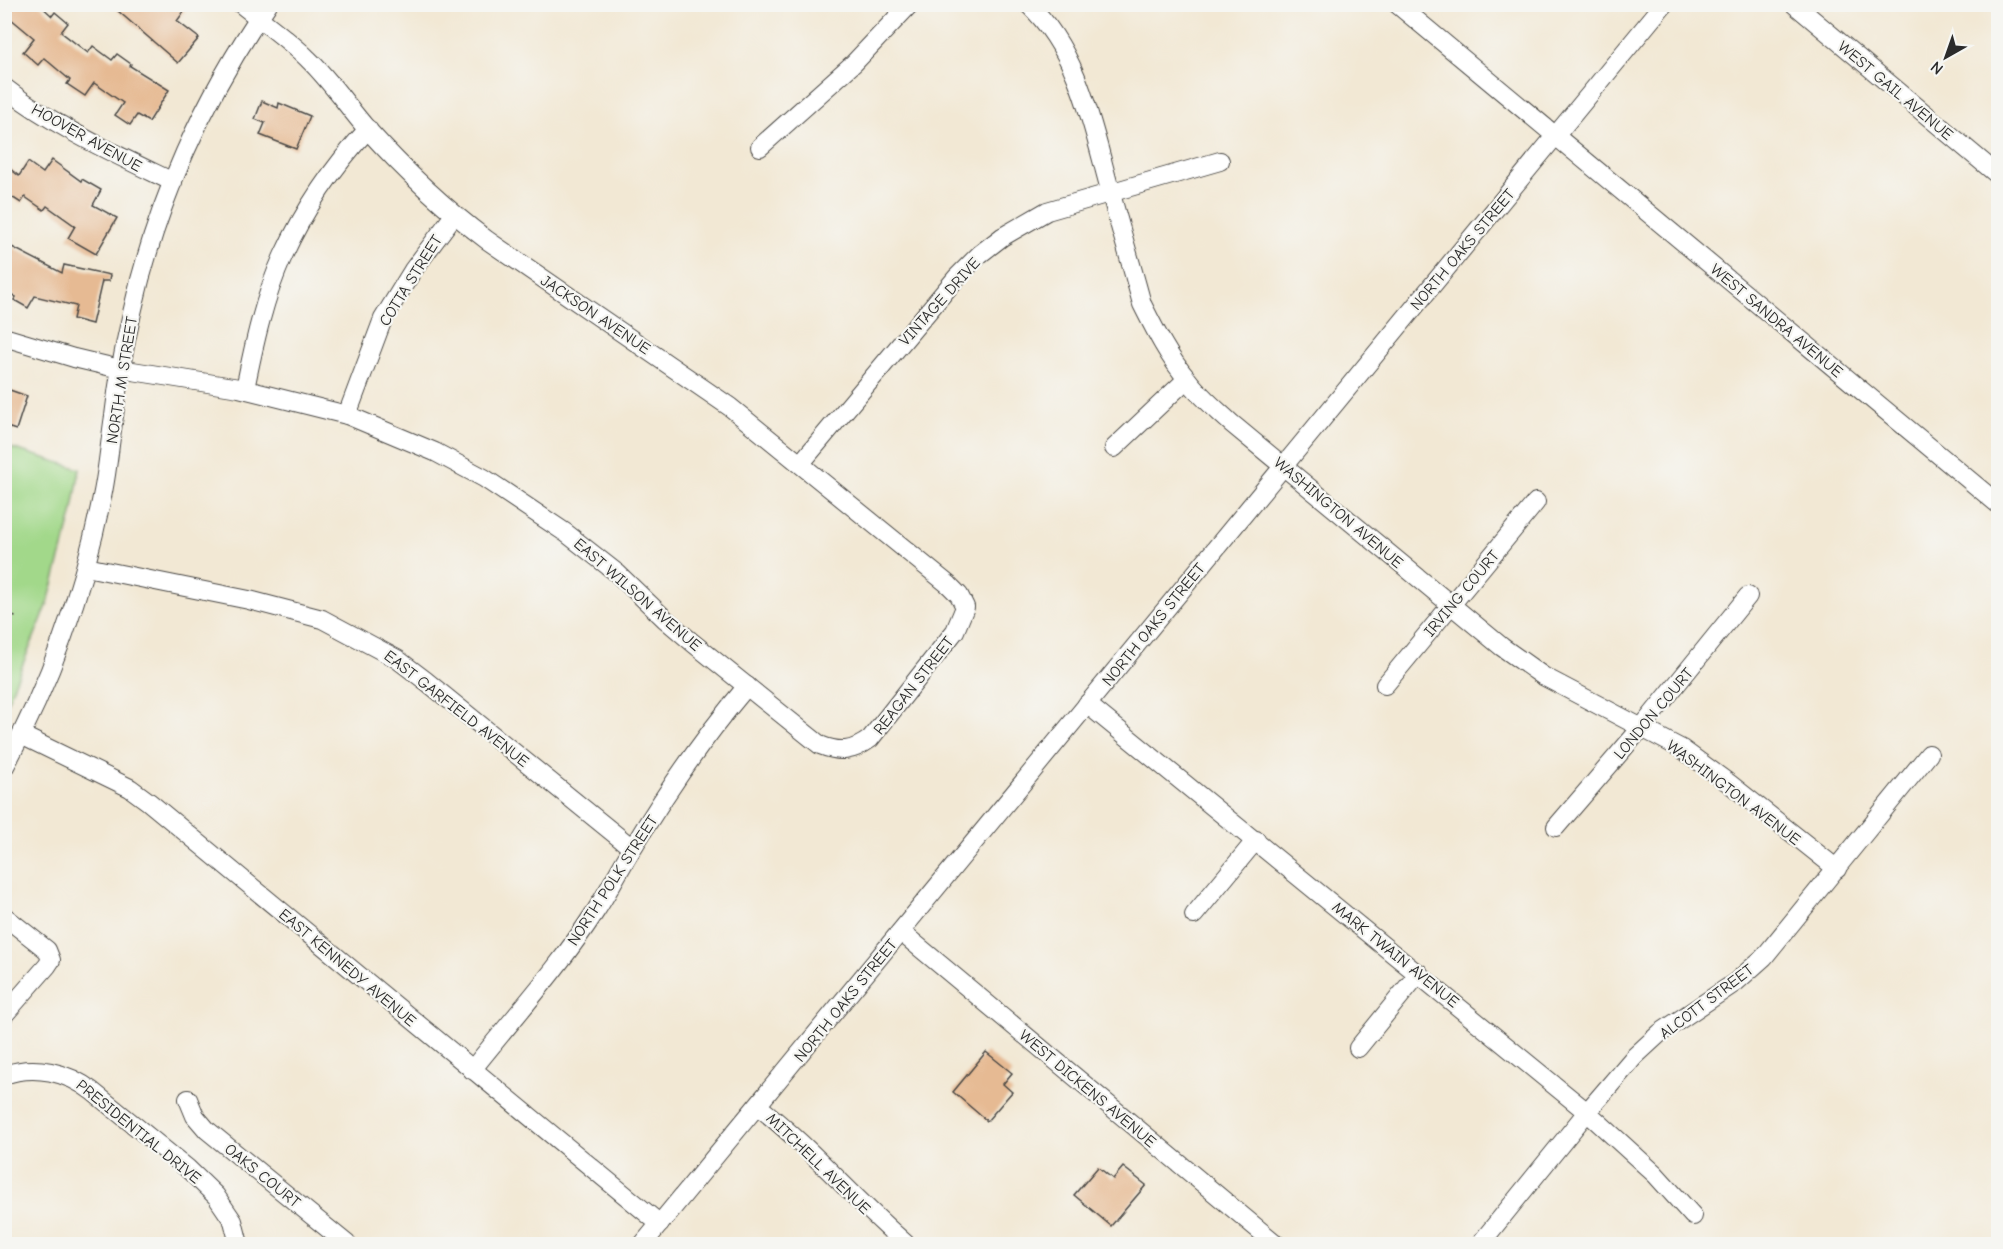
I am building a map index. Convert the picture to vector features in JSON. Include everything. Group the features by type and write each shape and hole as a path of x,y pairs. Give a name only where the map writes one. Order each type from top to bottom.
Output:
{"street":[{"name":"JACKSON AVENUE","path":"241,4 263,11 331,83 410,176 454,215 730,407 949,585 959,595 965,607"},
{"path":"760,147 854,63 910,4"},
{"name":"WASHINGTON AVENUE","path":"1028,4 1054,36 1088,106 1142,304 1154,329 1187,379 1231,423 1502,647 1543,676 1682,749 1837,869"},
{"name":"WEST SANDRA AVENUE","path":"1397,4 1998,504"},
{"name":"NORTH OAKS STREET","path":"643,1245 1664,4"},
{"name":"WEST GAIL AVENUE","path":"1794,4 1998,175"},
{"name":"NORTH M STREET","path":"4,768 42,692 64,637 86,567 104,489 120,369 132,312 147,258 173,182 216,87 263,11"},
{"name":"HOOVER AVENUE","path":"4,87 57,123 173,182"},
{"path":"245,389 254,344 284,255 310,207 345,154 368,129"},
{"name":"VINTAGE DRIVE","path":"801,463 936,300 980,254 1002,237 1047,211 1220,161"},
{"name":"COTTA STREET","path":"347,415 383,319 413,270 454,215"},
{"name":"EAST WILSON AVENUE","path":"4,337 120,369 245,389 347,415 435,452 484,478 566,533 617,573 666,620 820,745 834,750 847,751"},
{"path":"1114,448 1187,379"},
{"name":"IRVING COURT","path":"1385,685 1536,502"},
{"name":"EAST GARFIELD AVENUE","path":"86,567 249,600 322,619 348,632 397,659 633,848"},
{"name":"LONDON COURT","path":"1556,827 1642,727 1748,596"},
{"name":"REAGAN STREET","path":"847,751 859,747 870,739 955,632 965,607"},
{"name":"NORTH POLK STREET","path":"472,1070 560,960 594,913 633,848 703,741 747,686"},
{"name":"MARK TWAIN AVENUE","path":"1088,704 1587,1112 1655,1174 1693,1216"},
{"name":"EAST KENNEDY AVENUE","path":"21,735 130,788 149,802 660,1224"},
{"name":"ALCOTT STREET","path":"1480,1245 1634,1057 1660,1033 1736,982 1764,957 1929,754"},
{"path":"1194,915 1256,840"},
{"path":"4,916 46,950 51,960 4,1016"},
{"name":"WEST DICKENS AVENUE","path":"901,932 1276,1245"},
{"path":"1358,1048 1419,973"},
{"name":"PRESIDENTIAL DRIVE","path":"5,1075 30,1070 48,1071 63,1074 85,1085 204,1183 233,1221 239,1245"},
{"name":"OAKS COURT","path":"188,1099 195,1116 207,1130 347,1245"},
{"name":"MITCHELL AVENUE","path":"758,1106 799,1140 856,1200 906,1245"}],"path":[{"path":"4,616 15,615 4,634"}],"green space":[{"path":"5,446 80,469 72,515 47,606 5,707"}],"building":[{"path":"4,4 39,4 52,16 55,12 68,23 61,32 88,53 93,46 112,60 117,54 131,64 130,66 169,90 149,122 137,115 130,125 115,115 123,103 94,83 85,96 67,84 70,80 44,58 38,65 23,52 34,38 4,13"},
{"path":"110,4 178,4 185,10 177,21 199,38 178,63"},
{"path":"262,101 278,108 279,103 310,116 296,149 260,135 265,123 255,119"},
{"path":"52,160 81,181 82,179 101,190 93,205 117,218 96,254 68,238 75,226 47,206 44,210 25,197 21,203 4,192 4,164 19,176 28,162 43,173"},
{"path":"4,246 11,249 12,247 62,273 64,265 110,275 109,281 102,281 92,324 73,319 76,306 35,296 28,308 14,300 16,297 4,290"},
{"path":"4,388 27,396 16,430 4,426"},
{"path":"986,1052 1012,1073 1003,1084 1012,1092 987,1121 953,1092"},
{"path":"1098,1167 1113,1179 1123,1167 1146,1185 1111,1226 1074,1195"}]}
